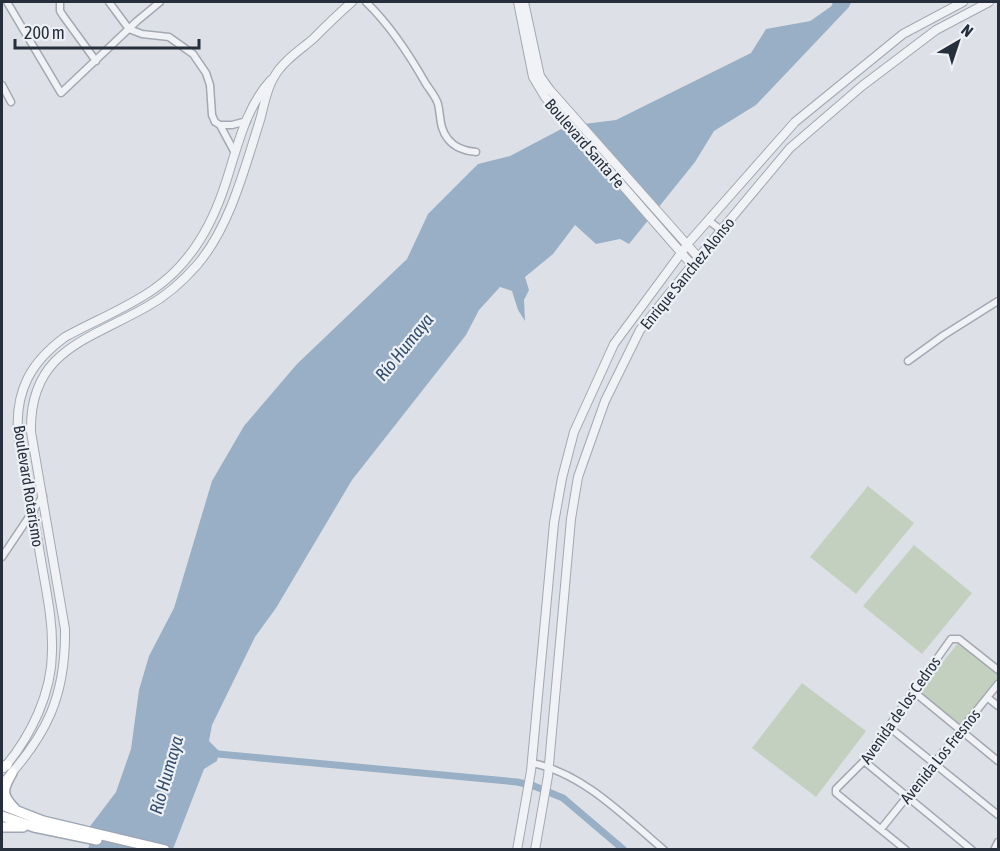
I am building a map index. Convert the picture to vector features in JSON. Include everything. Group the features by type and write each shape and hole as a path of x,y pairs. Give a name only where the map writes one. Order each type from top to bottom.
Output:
{"main road":[{"path":"5,769 4,794 20,813"},
{"path":"2,805 60,829 146,849"},
{"path":"2,816 34,827"},
{"path":"2,827 60,829 165,849"}],"street":[{"path":"7,2 62,93 160,2"},
{"path":"109,2 129,29 142,34 169,37 193,54 206,73 210,85 212,116 215,122 232,126 247,121"},
{"name":"Boulevard Rotarismo","path":"2,784 5,769 39,710 51,666 52,628 17,419 21,396 30,373 44,354 65,337 153,290 180,265 210,223 257,98 285,63 351,2"},
{"path":"366,2 402,44 418,69 438,103 440,122 446,137 466,152 476,152"},
{"name":"Boulevard Santa Fe","path":"518,2 533,76 537,85 698,257"},
{"name":"Boulevard Santa Fe","path":"524,2 540,75 601,155 692,265"},
{"name":"Enrique Sanchez Alonso","path":"517,849 531,767 554,523 562,478 574,432 614,344 687,245 795,122 903,34 963,2"},
{"name":"Enrique Sanchez Alonso","path":"535,849 548,776 571,519 578,477 605,401 640,330 790,148 899,57 936,30 988,2"},
{"path":"59,3 64,17 96,61"},
{"path":"890,45 899,57"},
{"name":"Boulevard Rotarismo","path":"5,769 32,749 45,727 62,678 64,629 31,432 32,407 38,384 64,353 92,334 161,297 184,278 209,250 223,225 238,186 274,77"},
{"path":"2,85 11,102"},
{"path":"220,125 235,153"},
{"path":"708,220 721,230"},
{"path":"908,361 944,335 999,301"},
{"path":"2,554 43,496"},
{"path":"39,546 50,537"},
{"name":"Avenida de los Cedros","path":"881,829 836,793 838,786 864,761 948,641 954,638 962,641 998,668"},
{"name":"Avenida Los Fresnos","path":"881,829 999,684"},
{"path":"913,692 999,761"},
{"path":"988,698 999,706"},
{"path":"889,727 999,815"},
{"path":"864,761 972,849"},
{"path":"531,767 549,766 583,785 664,849"},
{"path":"881,829 906,849"},
{"path":"994,849 999,842"}],"green space":[{"path":"868,486 914,523 856,594 810,557"},
{"path":"914,545 972,593 922,654 863,606"},
{"path":"958,643 998,675 998,681 962,726 919,692"},
{"path":"802,683 866,731 816,797 752,748"}],"water":[{"path":"833,2 850,2 849,7 756,105 714,131 695,162 629,244 620,239 596,244 575,225 553,254 525,277 529,290 524,300 525,321 518,310 512,291 500,287 479,310 466,335 352,480 276,608 255,637 212,725 209,741 219,751 217,761 204,769 173,849 88,849 90,843 88,829 116,792 131,749 139,690 149,656 174,608 212,481 244,426 297,364 407,259 428,214 478,164 510,156 567,126 616,120 751,53 766,29 827,18"}],"waterway":[{"name":"Río Humaya","path":"809,28 846,2"},
{"path":"218,754 517,782 534,786 563,798 624,850"}]}
